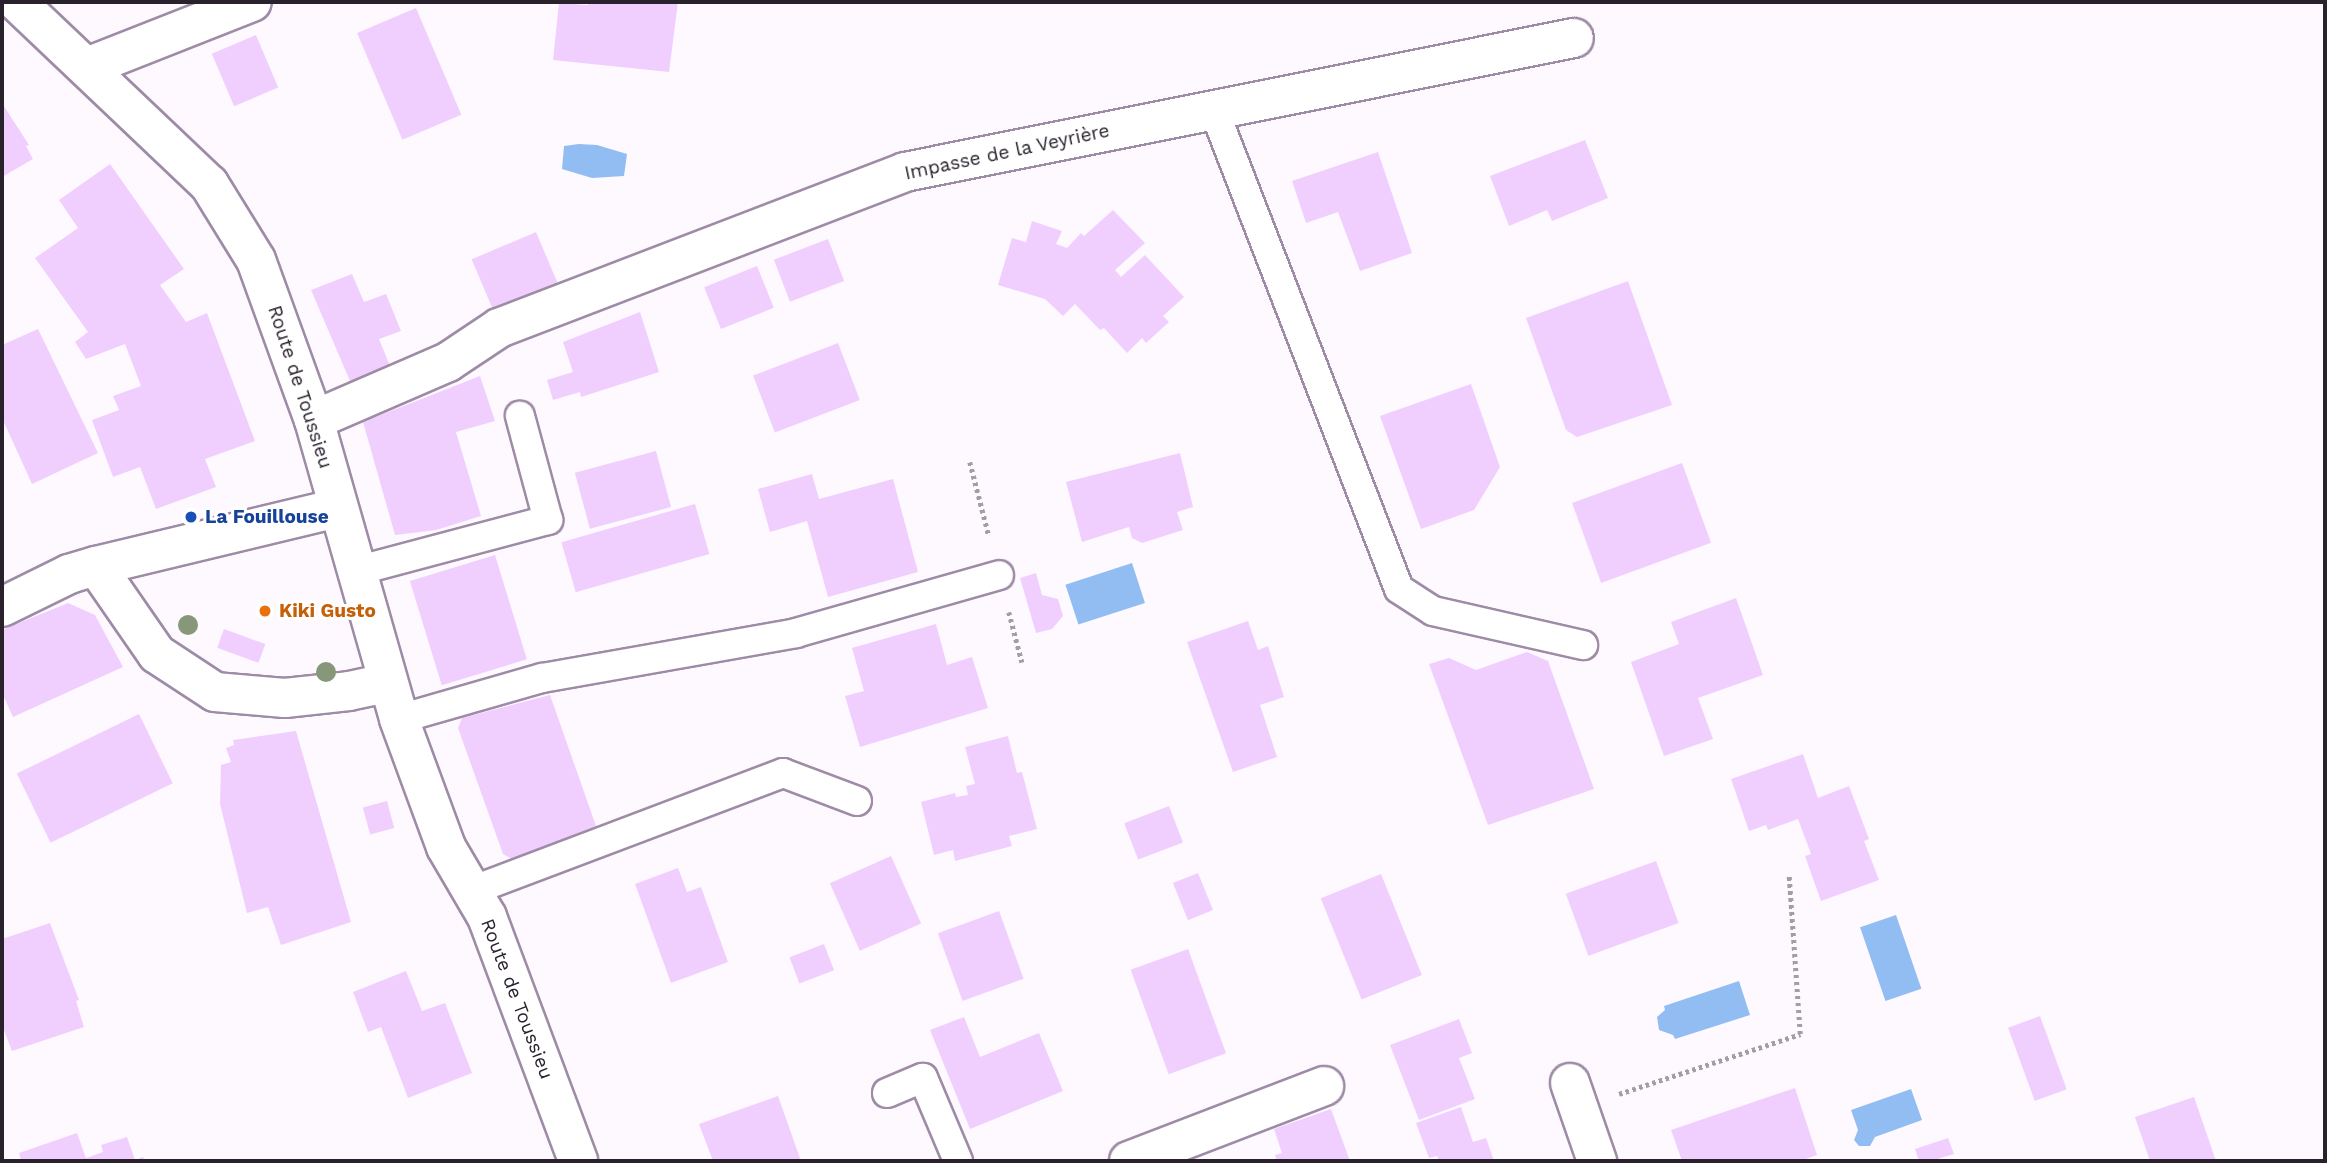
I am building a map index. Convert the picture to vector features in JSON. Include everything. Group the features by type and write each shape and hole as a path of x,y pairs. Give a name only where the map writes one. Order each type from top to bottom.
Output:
{"street":[{"name":"Route de Toussieu","path":"17,2 88,66 209,184 256,260 314,420 399,719 446,847 487,917 578,1161"},
{"path":"88,66 252,2"},
{"name":"Impasse de la Veyrière","path":"314,420 448,362 499,328 905,172 1574,38"},
{"path":"2,607 69,574 96,566 338,508"},
{"path":"96,566 157,654 215,692 285,698 349,691 387,683"},
{"path":"1129,1161 1324,1086"},
{"path":"1574,1095 1597,1161"}],"lane":[{"path":"1214,110 1399,589 1433,611 1583,645"},
{"path":"356,571 548,520 520,416"},
{"path":"399,719 542,678 796,633 999,575"},
{"path":"471,891 783,774 857,801"},
{"path":"887,1093 923,1078 958,1161"}],"path":[{"path":"1574,1095 1800,1034 1789,876"}],"water":[{"path":"597,145 627,154 624,176 592,178 562,169 564,146"},
{"path":"1132,563 1145,603 1078,625 1065,585"},
{"path":"1896,915 1921,989 1885,1001 1860,927"},
{"path":"1739,981 1750,1015 1675,1039 1673,1035 1659,1030 1657,1017 1665,1010 1664,1006"},
{"path":"1911,1089 1922,1120 1875,1137 1870,1146 1859,1146 1854,1140 1858,1130 1851,1110"}],"building":[{"path":"588,2 678,2 669,72 553,60 559,3 588,5"},
{"path":"416,8 461,115 402,140 357,33"},
{"path":"256,35 278,87 234,106 212,54"},
{"path":"2,103 29,145 26,146 33,159 2,177"},
{"path":"1585,140 1608,198 1552,221 1547,210 1509,226 1490,176"},
{"path":"1378,152 1412,253 1360,271 1338,212 1306,223 1292,181"},
{"path":"110,164 184,269 160,285 186,322 207,313 255,441 205,459 216,487 156,509 140,467 113,477 92,420 119,410 113,396 141,386 125,344 86,359 75,342 88,332 35,258 78,228 59,200"},
{"path":"1113,210 1145,243 1115,270 1121,277 1145,255 1184,297 1163,316 1169,322 1146,343 1142,338 1127,353 1104,328 1100,330 1075,304 1063,316 1045,299 998,285 1012,238 1026,242 1032,221 1062,231 1056,244 1067,248 1081,233 1084,236"},
{"path":"536,232 559,287 495,315 472,259"},
{"path":"828,239 844,281 790,302 774,260"},
{"path":"757,266 774,308 721,329 704,287"},
{"path":"352,274 364,302 386,294 401,331 379,339 392,371 353,388 311,290"},
{"path":"1628,281 1672,405 1577,437 1566,430 1526,318"},
{"path":"640,312 659,372 581,397 580,392 553,400 547,380 573,372 563,342"},
{"path":"38,329 98,453 32,484 2,418 2,345"},
{"path":"838,343 860,400 775,433 753,376"},
{"path":"480,376 495,421 456,432 481,516 436,530 395,535 363,422"},
{"path":"1471,384 1500,467 1474,510 1421,529 1380,416"},
{"path":"656,451 671,507 590,529 575,473"},
{"path":"1180,453 1193,507 1177,512 1183,530 1142,543 1132,538 1129,527 1082,542 1066,482"},
{"path":"1682,463 1711,543 1601,583 1572,503"},
{"path":"812,474 819,499 893,479 918,572 828,597 807,521 770,532 758,489"},
{"path":"695,504 709,554 576,592 561,542"},
{"path":"495,555 527,659 442,685 410,581"},
{"path":"1036,573 1042,595 1058,599 1063,616 1052,629 1036,633 1020,578"},
{"path":"1736,598 1763,675 1698,698 1713,739 1664,756 1631,662 1679,644 1671,622"},
{"path":"68,603 95,615 123,667 13,717 2,693 2,630"},
{"path":"1248,621 1258,650 1268,646 1284,697 1260,705 1277,757 1233,772 1187,642"},
{"path":"936,624 947,665 972,657 988,708 860,747 845,696 864,691 852,648"},
{"path":"224,629 265,644 259,663 217,648"},
{"path":"1527,652 1548,661 1594,789 1488,825 1429,664 1449,658 1476,670"},
{"path":"550,695 596,826 512,859 503,854 458,728 462,718"},
{"path":"139,714 173,783 51,843 17,774"},
{"path":"296,731 351,922 281,945 268,907 247,913 220,804 221,765 231,762 226,748 234,745 233,740"},
{"path":"1008,736 1017,773 1022,772 1037,829 1009,836 1012,846 955,861 953,850 934,855 921,802 955,793 956,797 968,795 966,786 975,784 965,747"},
{"path":"1803,754 1818,798 1849,786 1869,839 1864,841 1879,880 1821,901 1805,856 1811,854 1798,819 1768,830 1766,825 1749,831 1731,779"},
{"path":"387,801 394,828 370,835 363,807"},
{"path":"1169,806 1183,842 1138,860 1124,823"},
{"path":"891,856 921,924 860,951 830,883"},
{"path":"1656,861 1679,923 1588,956 1566,894"},
{"path":"678,868 687,892 701,887 728,962 671,983 635,884"},
{"path":"1198,873 1213,910 1188,920 1173,883"},
{"path":"1381,874 1422,975 1362,999 1321,898"},
{"path":"999,911 1024,979 963,1001 938,933"},
{"path":"50,923 79,1000 76,1001 84,1027 12,1051 2,1025 2,939"},
{"path":"824,944 834,970 799,983 789,957"},
{"path":"1188,949 1226,1053 1169,1074 1131,970"},
{"path":"406,971 422,1011 445,1003 472,1073 408,1098 381,1027 368,1032 353,992"},
{"path":"2040,1016 2067,1089 2035,1101 2008,1028"},
{"path":"964,1017 980,1057 1039,1033 1063,1091 970,1129 930,1030"},
{"path":"1459,1019 1472,1053 1459,1058 1475,1099 1419,1120 1390,1045"},
{"path":"1795,1088 1817,1155 1800,1161 1682,1161 1671,1130"},
{"path":"778,1096 801,1161 713,1161 699,1124"},
{"path":"2194,1097 2216,1161 2150,1161 2135,1117"},
{"path":"1461,1107 1473,1142 1486,1138 1494,1161 1439,1161 1437,1156 1429,1158 1416,1123"},
{"path":"1331,1109 1350,1161 1277,1161 1275,1155 1282,1153 1274,1129"},
{"path":"77,1133 86,1158 103,1152 101,1145 127,1137 135,1160 143,1157 145,1161 21,1161 19,1153"},
{"path":"1948,1138 1954,1154 1931,1161 1919,1161 1915,1149"}],"place":[{"name":"La Fouillouse","path":"191,517"},
{"name":"Kiki Gusto","path":"265,611"}]}
